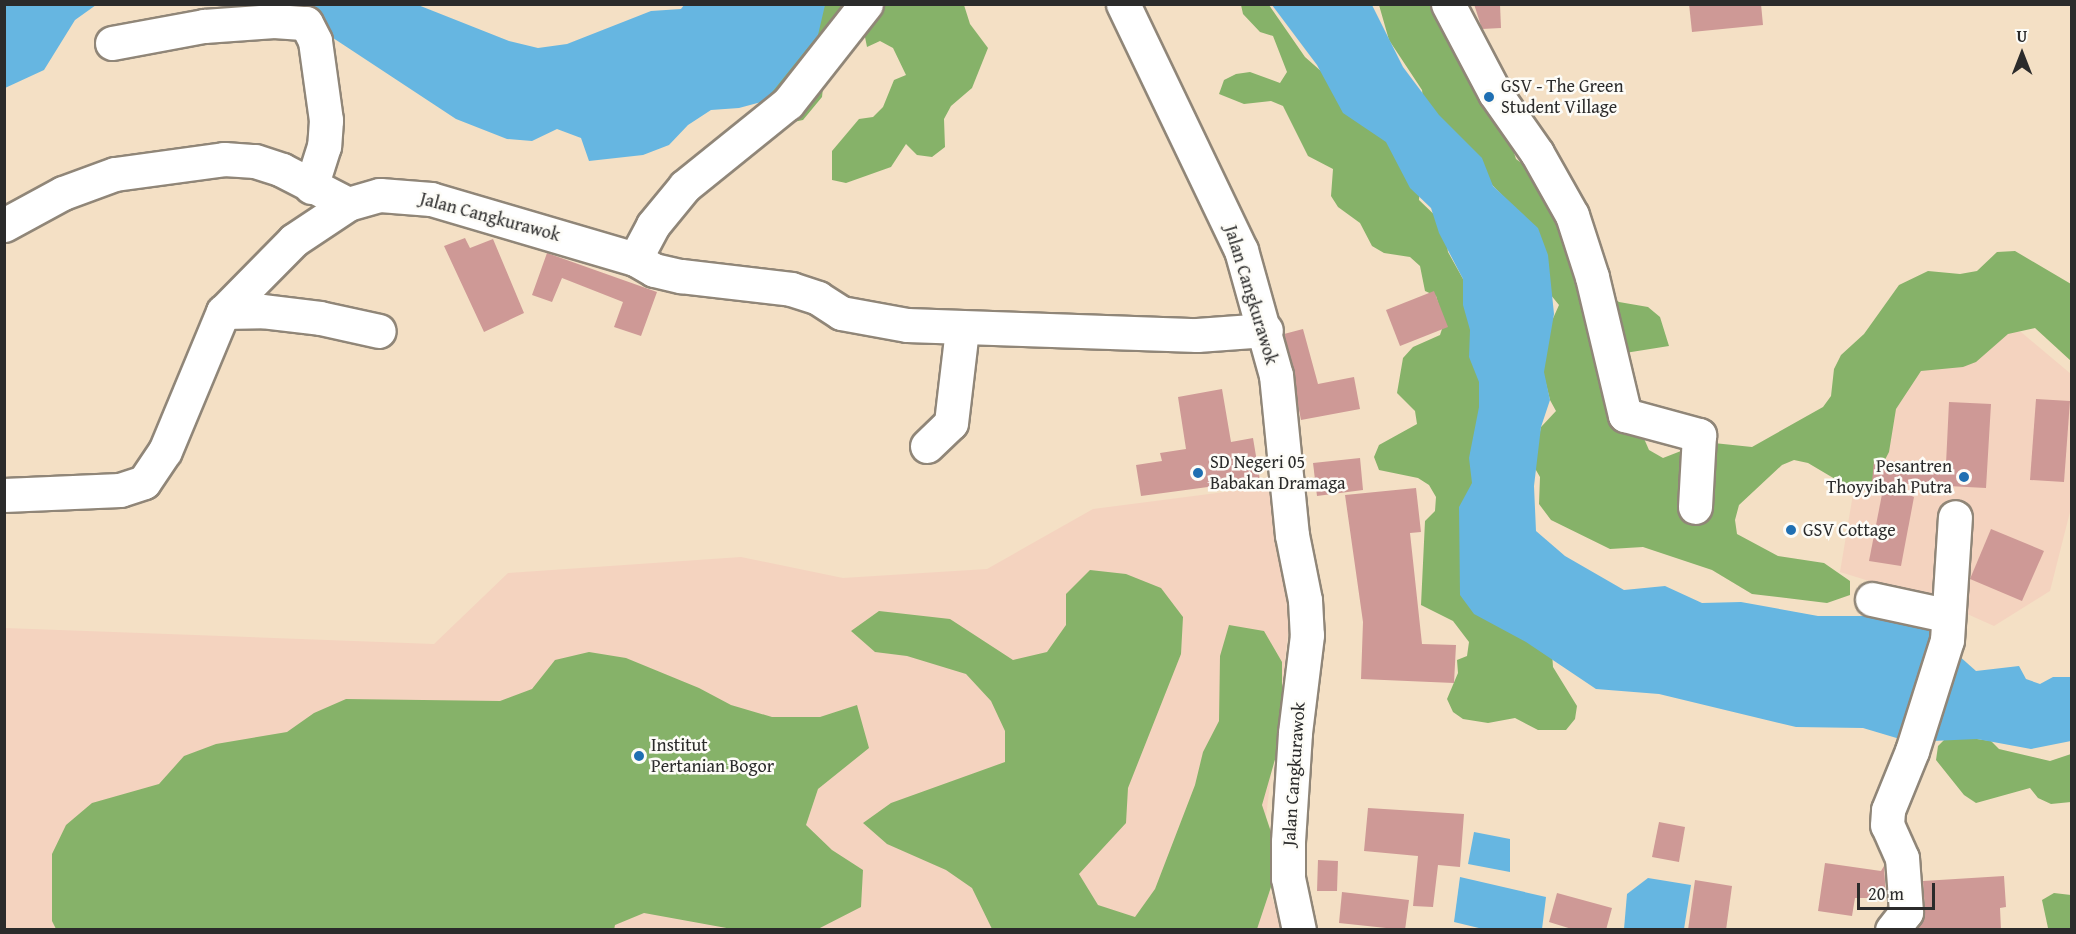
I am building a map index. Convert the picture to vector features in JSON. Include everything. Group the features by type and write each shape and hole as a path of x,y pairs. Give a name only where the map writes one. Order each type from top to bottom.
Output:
{"street":[{"path":"635,259 653,225 686,186 788,103 866,4"},
{"name":"Jalan Cangkurawok","path":"1123,4 1187,144 1219,198 1241,250 1266,330 1276,375 1292,535 1305,600 1306,634 1288,842 1288,878 1299,930"},
{"path":"1448,4 1495,93 1537,153 1572,215 1592,277 1625,415 1699,435 1695,507"},
{"path":"112,43 204,26 274,21 306,23 315,41 326,120 324,146 311,187"},
{"path":"4,225 63,193 115,174 224,159 255,161 282,170 311,187 348,204"},
{"name":"Jalan Cangkurawok","path":"4,495 120,490 144,482 165,451 223,312 294,240 348,204 380,195 431,199 635,259 654,270 681,276 791,289 818,298 841,313 860,317 962,329 1197,335 1266,330"},
{"path":"223,312 308,316 379,331"},
{"path":"927,446 951,423 962,329"},
{"path":"1892,930 1906,912 1902,858 1887,825 1888,810 1912,750 1947,627 1955,517"},
{"path":"1872,599 1947,627"}],"shaded area":[{"name":"Pesantren Thoyyibah Putra","path":"1944,327 2021,332 2071,374 2071,508 2050,591 1994,626 1947,605 1840,572 1861,446"},
{"name":"Institut Pertanian Bogor","path":"1271,486 1292,601 1260,867 1284,929 5,930 5,628 434,644 508,573 741,557 843,578 987,569 1093,509"}],"green space":[{"path":"809,5 964,5 970,24 988,48 972,88 951,106 944,119 945,147 932,157 917,155 906,144 891,167 846,183 832,180 832,151 859,119 873,117 883,107 894,80 906,75 893,48 880,41 867,47 859,7 825,71 822,97 803,120 774,126 760,120 758,90"},
{"path":"1241,5 1269,5 1305,57 1390,132 1420,185 1419,200 1444,224 1448,252 1463,279 1551,638 1553,667 1577,706 1575,719 1566,730 1538,730 1515,718 1488,723 1463,719 1453,712 1447,699 1458,673 1457,660 1467,656 1469,642 1453,621 1421,605 1425,521 1435,511 1436,497 1429,485 1418,478 1379,470 1374,457 1379,445 1417,424 1415,411 1397,393 1403,358 1413,347 1440,335 1444,323 1436,296 1425,291 1420,266 1410,257 1384,253 1372,246 1360,223 1338,207 1331,196 1333,169 1308,156 1283,106 1271,101 1244,104 1219,94 1224,80 1236,74 1250,72 1280,83 1287,72 1273,36 1260,32 1243,14"},
{"path":"1379,5 1435,5 1511,143 1516,159 1565,196 1605,292 1619,302 1648,307 1660,317 1669,346 1625,353 1642,434 1649,450 1663,458 1704,442 1752,447 1823,407 1831,396 1834,369 1841,355 1864,334 1899,285 1928,271 1960,274 1977,271 1997,252 2015,251 2071,284 2071,361 2035,328 2008,334 1976,362 1963,367 1921,371 1896,409 1889,452 1870,489 1857,492 1808,463 1794,460 1782,465 1739,505 1735,520 1737,534 1778,556 1824,563 1850,581 1850,595 1827,603 1752,594 1712,570 1643,547 1610,549 1551,520 1539,504 1540,477 1533,465 1541,427 1556,411 1550,400 1538,352 1559,305 1541,283 1502,195 1425,116 1422,90 1389,40"},
{"path":"1090,570 1126,574 1161,588 1183,617 1181,654 1128,788 1126,823 1079,874 1098,905 1135,917 1155,889 1195,785 1203,752 1219,721 1220,656 1229,625 1264,631 1282,662 1282,735 1262,805 1274,841 1274,878 1257,929 992,929 972,888 946,870 887,844 863,823 891,803 1005,762 1005,731 991,701 966,674 907,656 875,652 851,631 879,611 950,619 1013,660 1047,652 1066,625 1066,594"},
{"path":"589,652 626,658 699,688 731,705 772,717 820,717 857,705 869,748 818,789 806,825 832,850 863,870 861,907 816,930 732,929 644,913 615,925 614,930 56,929 52,921 52,854 66,825 92,803 159,784 184,756 216,744 287,732 314,713 346,699 500,701 532,689 555,660"},
{"path":"1949,735 1991,741 1999,749 2050,761 2071,754 2071,802 2051,804 2038,798 2030,788 1976,803 1964,795 1936,760 1938,746"},
{"path":"2054,893 2071,895 2071,929 2048,928 2042,900"}],"water":[{"path":"4,5 96,5 75,20 44,70 5,88"},
{"path":"283,5 418,5 509,41 538,48 567,44 651,11 681,9 684,5 825,5 818,35 765,101 739,108 711,110 688,125 669,145 643,155 589,161 581,138 557,129 532,141 507,139 456,119"},
{"path":"1272,5 1372,5 1403,67 1439,115 1482,158 1493,186 1538,228 1548,255 1554,314 1544,372 1550,400 1541,427 1534,486 1536,531 1565,556 1624,590 1665,586 1702,603 1741,602 1818,616 1876,616 1931,631 1976,671 2019,666 2026,679 2040,684 2053,677 2071,677 2071,741 2031,749 1977,739 1910,742 1863,728 1796,727 1659,694 1596,689 1526,642 1474,614 1460,595 1459,507 1472,483 1469,458 1479,407 1479,382 1469,357 1470,330 1463,305 1463,279 1439,233 1431,208 1410,188 1386,142 1343,113 1317,65"},
{"path":"1474,832 1510,839 1510,872 1468,864"},
{"path":"1460,877 1546,897 1542,929 1483,929 1454,922"},
{"path":"1648,878 1691,885 1684,929 1624,929 1627,894"}],"building":[{"path":"1474,4 1500,4 1501,28 1482,29"},
{"path":"1689,4 1761,4 1763,25 1692,32"},
{"path":"465,238 470,248 493,239 524,313 484,332 444,246"},
{"path":"547,253 657,292 641,336 614,327 623,302 562,278 552,302 532,295"},
{"path":"1434,291 1448,327 1400,346 1386,310"},
{"path":"1303,329 1318,384 1354,377 1360,409 1301,420 1284,334"},
{"name":"SD Negeri 05 Babakan Dramaga","path":"1222,389 1231,442 1253,438 1260,480 1141,496 1136,465 1162,461 1160,453 1186,449 1178,397"},
{"path":"2036,399 2070,401 2064,482 2030,480"},
{"path":"1949,402 1991,404 1986,488 1872,482 1874,460 1946,464"},
{"path":"1360,458 1363,490 1317,496 1313,463"},
{"path":"1884,484 1914,497 1901,566 1869,561"},
{"path":"1416,488 1421,532 1410,533 1422,644 1456,645 1454,683 1361,679 1363,622 1345,495"},
{"path":"1991,529 2044,551 2022,601 1970,579"},
{"path":"1368,808 1464,814 1460,867 1438,865 1433,907 1413,906 1418,856 1364,851"},
{"path":"1659,822 1685,827 1679,862 1652,857"},
{"path":"1318,860 1338,861 1337,891 1317,891"},
{"path":"1825,863 1881,871 1884,866 1886,898 1855,898 1852,916 1818,911"},
{"path":"2004,876 2006,907 2000,908 2001,930 1916,930 1925,911 1923,881"},
{"path":"1695,880 1732,886 1726,930 1688,930"},
{"path":"1342,892 1409,900 1405,930 1339,923"},
{"path":"1557,893 1612,908 1606,930 1575,930 1549,922"}],"place":[{"name":"GSV - The Green Student Village","path":"1489,97"},
{"name":"SD Negeri 05 Babakan Dramaga","path":"1198,473"},
{"name":"Pesantren Thoyyibah Putra","path":"1964,477"},
{"name":"GSV Cottage","path":"1791,530"},
{"name":"Institut Pertanian Bogor","path":"639,756"}]}
